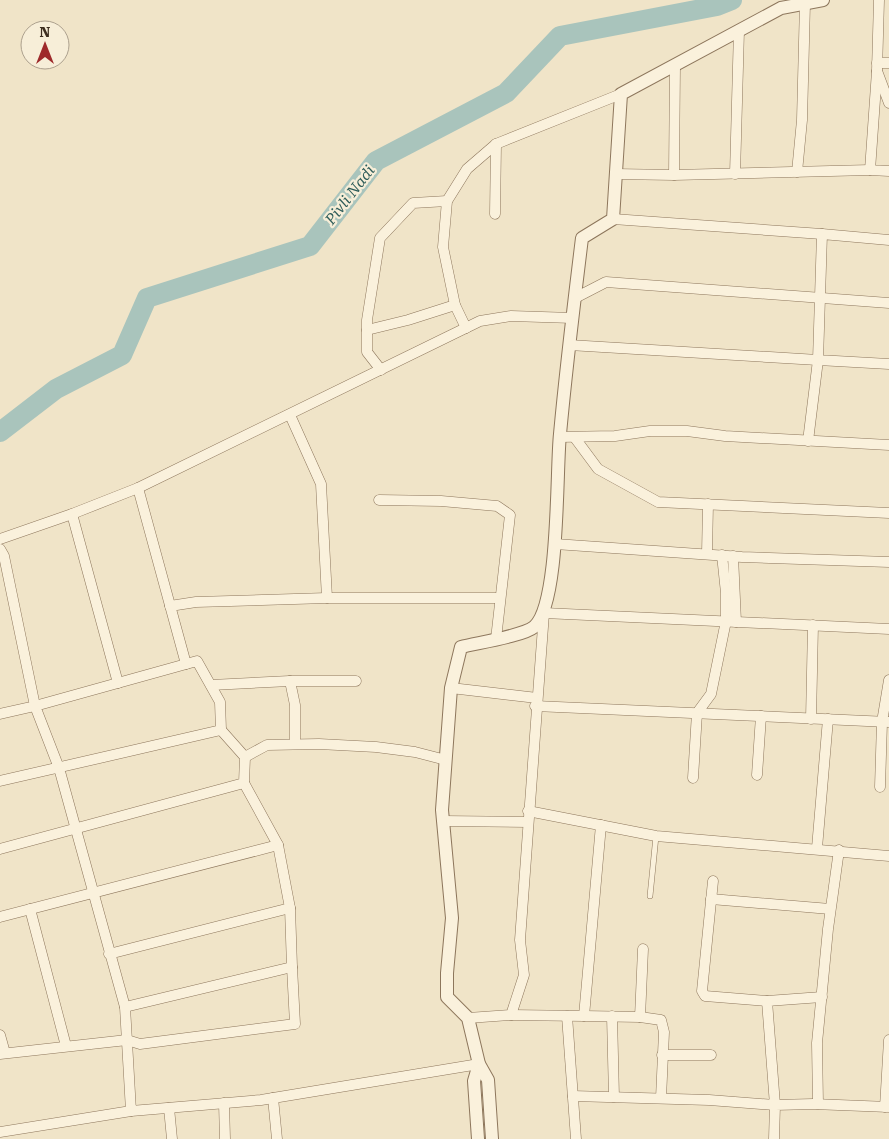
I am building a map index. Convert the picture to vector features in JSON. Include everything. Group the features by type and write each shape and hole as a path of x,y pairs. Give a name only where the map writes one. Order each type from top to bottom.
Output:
{"street":[{"path":"466,328 455,305 443,247 447,201 467,169 496,144 621,94 781,8 823,0"},
{"path":"870,170 880,0"},
{"path":"797,172 802,120 805,3"},
{"path":"735,174 739,30"},
{"path":"877,67 889,63"},
{"path":"674,175 675,65"},
{"path":"877,67 889,103"},
{"path":"613,219 621,94"},
{"path":"495,214 496,144"},
{"path":"615,174 674,175 889,171"},
{"path":"381,370 367,352 367,330 380,238 413,204 447,201"},
{"path":"511,1015 524,975 520,940 536,702 544,613 555,544 559,437 582,238 613,219 889,240"},
{"path":"808,441 818,360 822,234"},
{"path":"575,298 606,282 889,303"},
{"path":"367,330 408,320 455,305"},
{"path":"0,539 72,514 138,488 480,321 511,316 573,318"},
{"path":"569,345 889,364"},
{"path":"290,415 321,484 327,598"},
{"path":"559,437 575,438 615,436 650,431 687,431 725,436 889,445"},
{"path":"575,438 598,469 658,502 889,513"},
{"path":"138,488 186,664"},
{"path":"378,500 441,501 497,506 510,515 496,639"},
{"path":"707,554 708,504"},
{"path":"72,514 118,683"},
{"path":"555,544 733,556 889,562"},
{"path":"0,549 4,556 35,706 59,768 92,894 125,1007 131,1111"},
{"path":"722,555 731,621"},
{"path":"693,778 697,714 711,694 731,621 733,556"},
{"path":"170,606 196,602 327,598 500,598"},
{"path":"544,613 889,629"},
{"path":"492,1139 488,1080 479,1064 468,1018 447,997 447,973 452,918 443,820 451,688 461,646 496,639 533,628 544,613"},
{"path":"811,719 813,625"},
{"path":"0,714 197,661 220,702 221,730 245,757 244,783 278,845 290,908 295,1024 140,1044 126,1040 3,1053 0,1035"},
{"path":"880,787 889,680"},
{"path":"211,685 290,681 356,681"},
{"path":"290,681 294,705 295,744"},
{"path":"451,688 536,702 697,714 886,722"},
{"path":"757,775 761,716"},
{"path":"817,848 828,719"},
{"path":"0,781 221,730"},
{"path":"245,757 267,745 295,744 376,747 415,752 446,760"},
{"path":"0,849 244,783"},
{"path":"528,811 656,836 817,848 889,856"},
{"path":"443,820 528,822"},
{"path":"584,1016 601,825"},
{"path":"0,917 278,845"},
{"path":"818,1104 817,1043 830,909 839,850"},
{"path":"713,881 702,991 705,996 767,1001 822,997"},
{"path":"711,899 830,909"},
{"path":"109,954 290,908"},
{"path":"30,909 66,1046"},
{"path":"640,1017 643,949"},
{"path":"125,1007 292,967"},
{"path":"767,1001 775,1106 774,1139"},
{"path":"468,1018 511,1015 612,1016 661,1020 664,1032 661,1098"},
{"path":"567,1016 576,1139"},
{"path":"612,1016 614,1097"},
{"path":"573,1096 709,1100 775,1106 818,1104 887,1107 889,1040"},
{"path":"662,1055 711,1055"},
{"path":"0,1132 131,1111 273,1098 479,1064"},
{"path":"478,1139 474,1081 479,1064"},
{"path":"273,1098 277,1139"},
{"path":"224,1103 225,1139"},
{"path":"169,1108 172,1139"}],"lane":[{"path":"650,896 656,836"}],"waterway":[{"name":"Pivli Nadi","path":"0,432 56,389 122,355 147,298 310,246 376,161 506,93 560,36 717,6 732,0"}]}
